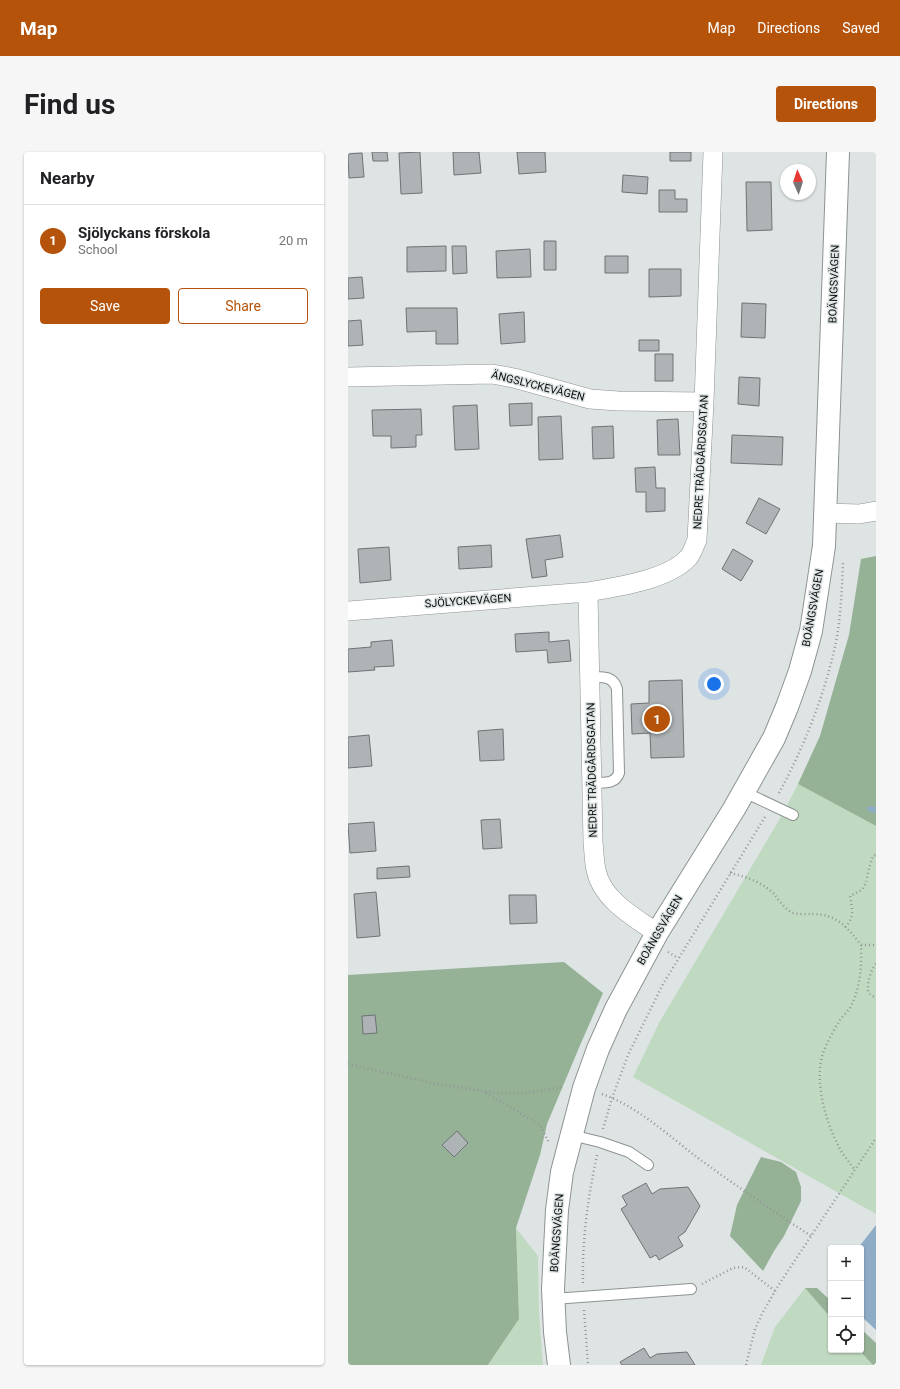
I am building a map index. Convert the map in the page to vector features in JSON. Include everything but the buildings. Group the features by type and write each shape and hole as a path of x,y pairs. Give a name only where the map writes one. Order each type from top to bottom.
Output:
{"street":[{"name":"NEDRE TRÄDGÅRDSGATAN","path":"657,933 621,908 604,890 596,870 593,842 588,592 646,580 672,570 688,559 697,540 704,402 713,152"},
{"name":"BOÄNGSVÄGEN","path":"558,1365 553,1299 554,1248 557,1210 562,1172 584,1088 598,1049 616,1009 657,933 744,792 774,738 800,672 811,631 824,546 826,513 838,152"},
{"name":"ÄNGSLYCKEVÄGEN","path":"348,377 492,374 514,378 590,399 618,402 704,402"},
{"path":"826,513 858,514 876,511"},
{"name":"SJÖLYCKEVÄGEN","path":"348,611 588,592"}],"lane":[{"path":"590,677 610,678 615,683 617,689 620,773 618,778 614,781 592,783"},
{"path":"744,792 793,815"},
{"path":"569,1144 600,1142 629,1152 648,1165"},
{"path":"553,1299 691,1289"}],"path":[{"path":"845,927 851,921 852,912 850,896 862,890 866,883 873,856 876,855"},
{"path":"730,873 765,885 786,910 793,914 824,914 838,920 861,945 860,973 857,988 850,1008 840,1020 823,1053 820,1067 820,1085 828,1123 838,1146 855,1170"},
{"path":"861,945 876,945"},
{"path":"876,964 871,970 868,990 872,996 876,997"},
{"path":"348,1064 432,1083 484,1092 527,1093 570,1086 584,1088 612,1098 623,1103 644,1117 734,1184 811,1236"},
{"path":"484,1092 540,1125 552,1147 569,1144"},
{"path":"746,1365 756,1329 763,1312 876,1138"},
{"path":"691,1289 733,1268 744,1267 776,1291"}],"green space":[{"path":"876,556 876,826 798,784 820,736 849,635 861,559"},
{"path":"798,784 876,826 876,1214 633,1077 659,1023 782,815"},
{"path":"564,962 603,993 547,1124 540,1155 516,1228 519,1319 488,1365 348,1365 348,975"},
{"path":"761,1157 781,1162 796,1172 801,1187 801,1201 784,1236 763,1271 730,1236 737,1205"},
{"path":"516,1228 538,1256 539,1313 543,1365 488,1365 519,1319"},
{"path":"805,1288 828,1315 828,1353 862,1353 873,1365 761,1365 775,1327"},
{"path":"805,1288 817,1288 828,1298 828,1315"},
{"path":"864,1332 876,1343 876,1365 873,1365 862,1353 864,1353"}],"water":[{"path":"876,1225 876,1330 864,1319 864,1245 860,1245"}],"waterway":[{"path":"870,809 876,810"}],"place":[{"name":"Sjölyckans förskola","path":"657,719"}]}
